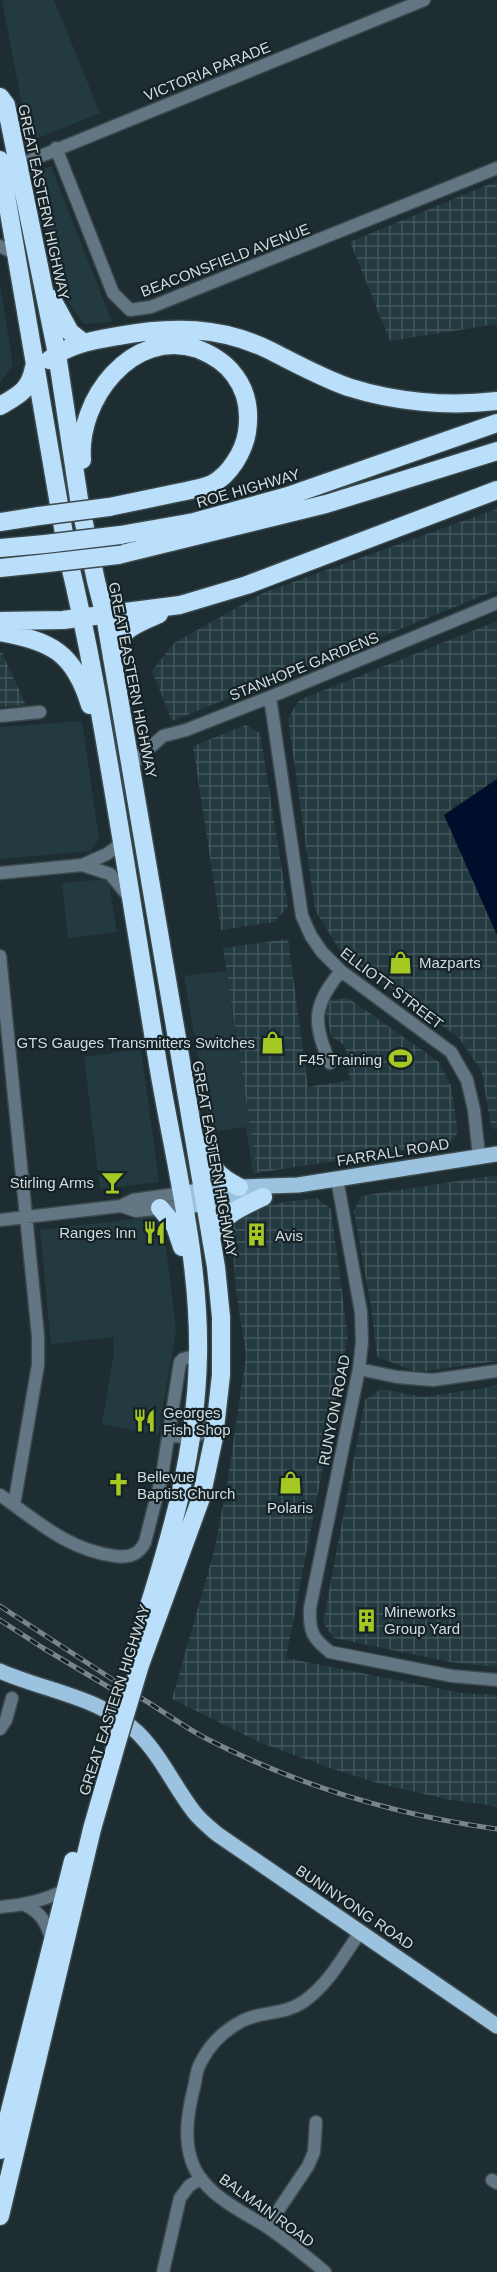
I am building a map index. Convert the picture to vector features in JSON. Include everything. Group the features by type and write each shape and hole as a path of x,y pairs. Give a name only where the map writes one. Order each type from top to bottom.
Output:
{"highway":[{"name":"GREAT EASTERN HIGHWAY","path":"0,97 6,105 7,166 4,217 8,250 41,399 68,557 83,618 105,733 157,1062 184,1200 192,1264 198,1355 188,1467 136,1663 65,1890 0,2150"},
{"name":"GREAT EASTERN HIGHWAY","path":"7,166 36,249 57,354 79,499 105,616 188,1099 211,1236 221,1317 222,1354 218,1411 201,1498 136,1663"},
{"path":"36,249 47,286 58,311 74,337 84,343"},
{"path":"41,399 44,391 44,370 48,361 57,354 84,343 150,330 179,328 230,334 267,349 317,375 382,396 449,404 497,401"},
{"path":"0,522 109,507 211,484 221,478 232,466 245,441 248,410 246,398 237,378 216,358 190,347 160,348 135,357 111,376 97,393 84,426 79,499"},
{"path":"0,406 17,396 30,384 34,365"},
{"name":"ROE HIGHWAY","path":"0,548 120,535 194,522 288,496 497,423"},
{"path":"0,568 118,555 326,504 497,451"},
{"path":"112,660 117,643 126,630 180,605 247,585 497,490"},
{"path":"0,621 83,618 180,605"},
{"path":"0,632 29,638 48,645 61,654 79,676 93,715 105,733"},
{"path":"188,1099 200,1128 208,1161 227,1181 239,1187"},
{"path":"211,1236 217,1225 227,1216 263,1197"},
{"path":"160,1208 175,1226 185,1256 192,1264"},
{"name":"GREAT EASTERN HIGHWAY","path":"0,2214 112,1740"}],"main road":[{"name":"FARRALL ROAD","path":"184,1200 239,1187 295,1185 497,1154"},
{"name":"FARRALL ROAD","path":"204,1197 263,1197 295,1185"},
{"name":"BUNINYONG ROAD","path":"0,1671 20,1680 89,1702 120,1718 136,1731 154,1751 195,1813 217,1834 497,2026"}],"street":[{"name":"VICTORIA PARADE","path":"7,166 424,0"},
{"name":"BEACONSFIELD AVENUE","path":"56,148 113,293 130,310 151,307 497,168"},
{"name":"STANHOPE GARDENS","path":"131,768 137,759 163,736 270,697 497,603"},
{"name":"ELLIOTT STREET","path":"270,697 302,916 311,936 322,952 341,970 451,1052 467,1080 474,1110 479,1156"},
{"path":"0,716 40,712"},
{"path":"82,866 122,843"},
{"path":"0,873 82,866 110,874 131,899"},
{"path":"0,956 38,1336 38,1365 14,1505"},
{"path":"330,1064 318,1027 319,1008 326,990 341,970"},
{"name":"RUNYON ROAD","path":"338,1179 362,1312 362,1342 359,1369 310,1608 309,1628 319,1643 330,1652 452,1676 497,1680"},
{"path":"0,1220 121,1206 133,1200 184,1200"},
{"path":"121,1206 136,1211 160,1208 184,1200"},
{"path":"0,1495 74,1546 95,1554 121,1557 133,1556 141,1551 162,1476 180,1362 198,1355"},
{"path":"359,1369 397,1377 433,1380 497,1371"},
{"path":"170,1435 192,1439 199,1437 218,1411"},
{"path":"0,1729 6,1720 12,1698"},
{"path":"0,1908 26,1905 47,1899 65,1890"},
{"path":"26,1905 44,1917 52,1940"},
{"name":"BALMAIN ROAD","path":"326,2272 267,2227 216,2194 201,2178 190,2149 187,2116 200,2064 223,2034 244,2020 284,2011 301,2003 316,1992 360,1932"},
{"path":"267,2227 308,2166 314,2152 316,2122"},
{"path":"163,2272 180,2198 189,2186 201,2178"}],"shaded area":[{"path":"2,0 54,0 100,113 29,142"},
{"path":"51,166 112,322 84,324 69,304 59,280 34,179 39,171"},
{"path":"497,181 497,324 390,341 350,242"},
{"path":"0,285 13,365 0,383"},
{"path":"497,509 497,590 172,721 152,671 174,643 265,592"},
{"path":"497,621 497,779 444,815 497,935 497,1131 491,1126 481,1070 459,1038 341,952 315,910 288,719 299,700"},
{"path":"0,653 2,653 26,705 0,707"},
{"path":"82,721 99,839 90,851 0,859 0,727"},
{"path":"246,725 260,733 288,907 274,922 221,930 193,746"},
{"path":"108,879 117,932 68,938 62,883"},
{"path":"288,939 308,1087 350,1080 345,1046 331,1036 325,1007 329,1000 348,998 439,1062 451,1086 458,1132 450,1143 257,1173 223,948"},
{"path":"226,971 257,1173 253,1174 246,1127 211,1132 184,976"},
{"path":"141,1049 159,1182 100,1189 84,1057"},
{"path":"497,1175 497,1361 418,1372 377,1357 371,1307 354,1211 361,1196"},
{"path":"317,1198 331,1209 348,1337 286,1658 462,1693 497,1695 497,1806 450,1800 381,1784 336,1770 261,1743 172,1699 214,1551 227,1485 246,1355 236,1291 231,1225 255,1206"},
{"path":"158,1216 163,1221 176,1330 158,1435 102,1424 114,1353 113,1337 51,1344 40,1230"},
{"path":"497,1386 497,1667 450,1662 334,1638 323,1623 365,1400 381,1389 423,1397"}],"water":[{"path":"497,779 497,935 444,815"}],"railway":[{"path":"0,1606 190,1729 242,1756 312,1784 385,1807 497,1829"},
{"path":"0,1620 127,1698"}],"place":[{"name":"Mazparts","path":"401,962"},
{"name":"GTS Gauges Transmitters Switches","path":"273,1042"},
{"name":"F45 Training","path":"400,1059"},
{"name":"Stirling Arms","path":"112,1182"},
{"name":"Ranges Inn","path":"154,1232"},
{"name":"Avis","path":"257,1235"},
{"name":"Georges Fish Shop","path":"145,1421"},
{"name":"Polaris","path":"290,1483"},
{"name":"Bellevue Baptist Church","path":"119,1485"},
{"name":"Mineworks Group Yard","path":"366,1620"}]}
